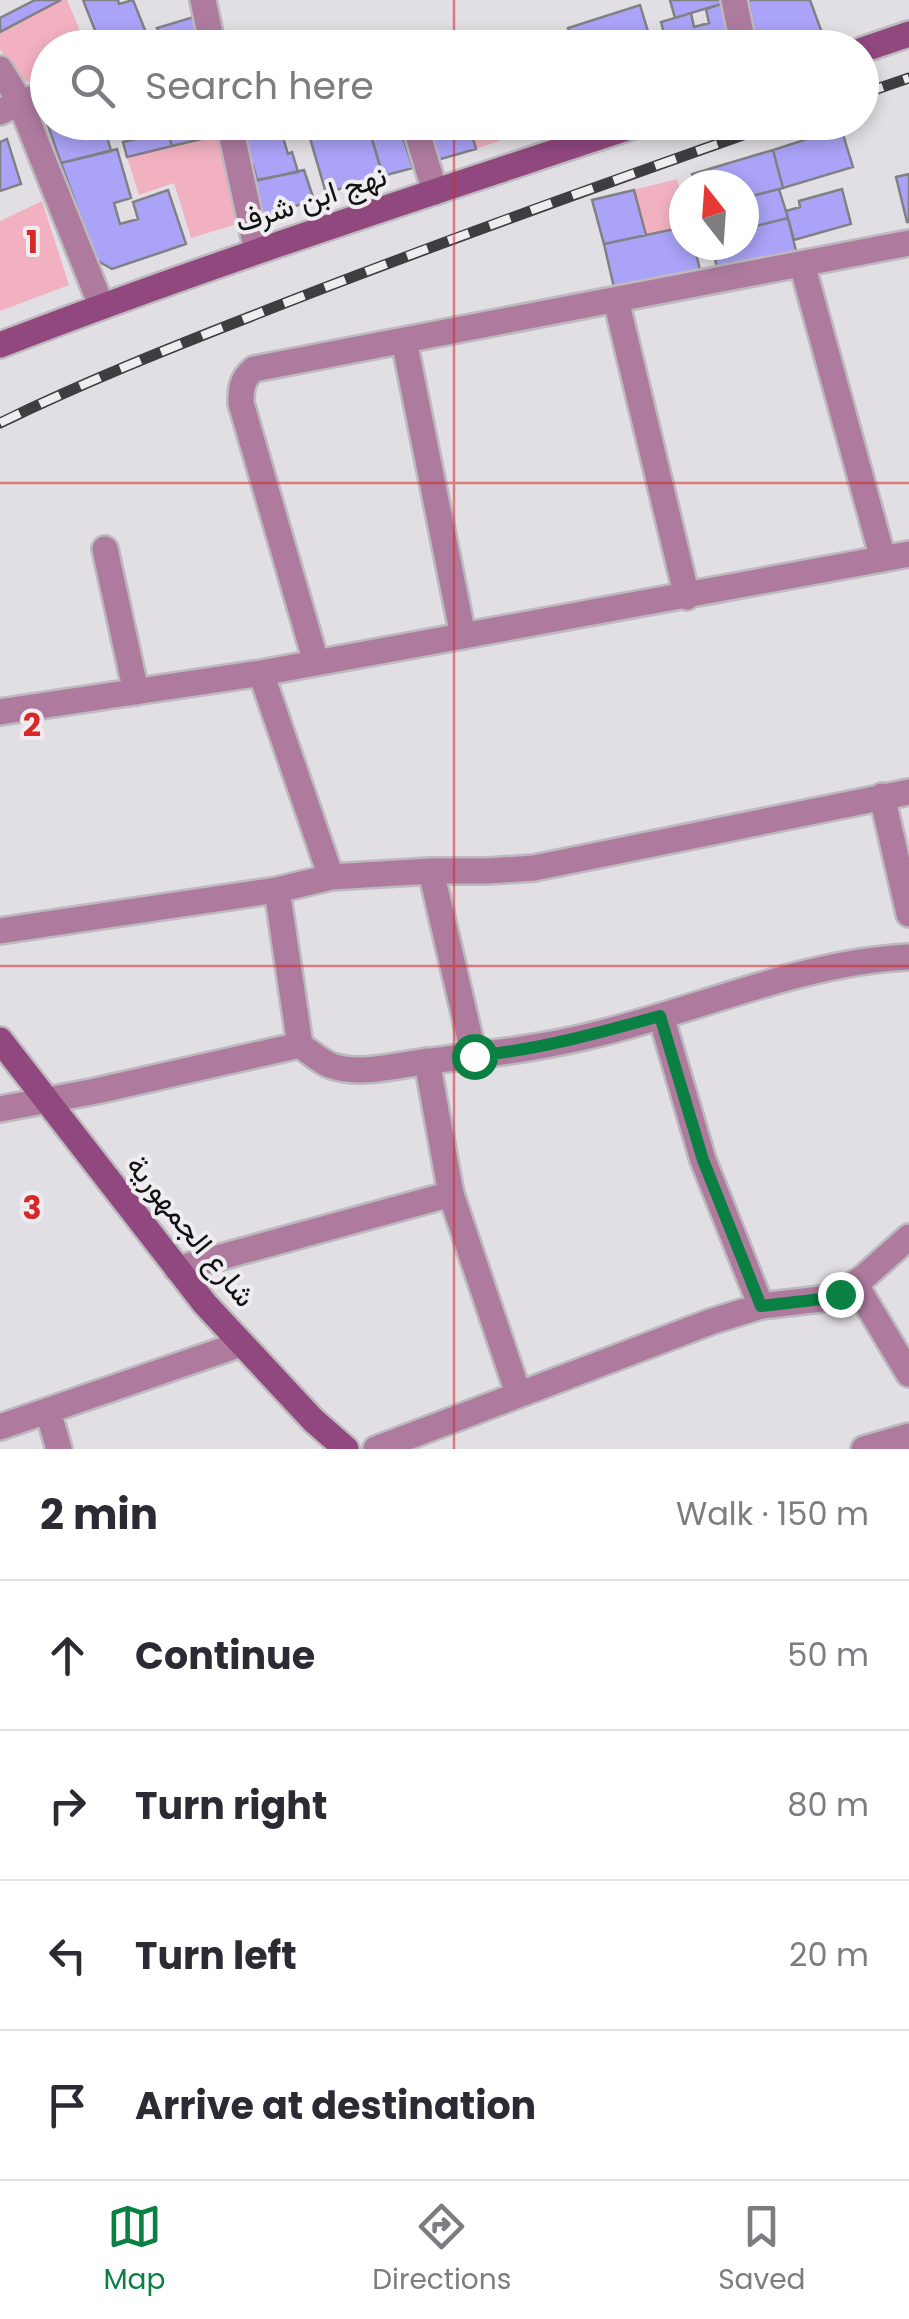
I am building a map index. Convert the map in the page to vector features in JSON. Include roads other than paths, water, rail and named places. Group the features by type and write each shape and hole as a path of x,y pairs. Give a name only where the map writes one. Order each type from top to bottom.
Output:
{"main road":[{"path":"879,44 909,34"},
{"name":"نهج ابن شرف","path":"0,345 257,251 591,140"},
{"name":"شارع الجمهورية","path":"0,1040 177,1269 241,1344 346,1449"}],"street":[{"path":"203,0 209,30"},
{"path":"734,0 740,30"},
{"path":"0,69 10,107 101,306"},
{"path":"233,140 257,251"},
{"path":"420,140 436,192"},
{"path":"316,662 242,404 244,376 254,369 909,244"},
{"path":"802,264 883,559"},
{"path":"616,300 686,597"},
{"path":"404,340 463,636"},
{"path":"105,549 136,692"},
{"path":"0,712 261,673 909,554"},
{"path":"261,673 331,878"},
{"path":"0,932 277,890 331,878 534,868 909,792"},
{"path":"882,796 909,914"},
{"path":"431,871 474,1056"},
{"path":"277,890 300,1044 328,1065 344,1068 368,1069 500,1054 596,1034 838,966 909,957"},
{"path":"660,1016 703,1160 761,1306"},
{"path":"0,1109 300,1044"},
{"path":"427,1061 451,1194 518,1393"},
{"path":"177,1269 451,1194"},
{"path":"376,1449 518,1393 761,1306 840,1294 909,1237"},
{"path":"855,1284 909,1374"},
{"path":"0,1428 241,1344"},
{"path":"48,1412 60,1449"},
{"path":"864,1449 909,1436"}],"railway":[{"path":"879,88 909,78"},
{"path":"0,423 125,367 317,290 729,140"}]}
